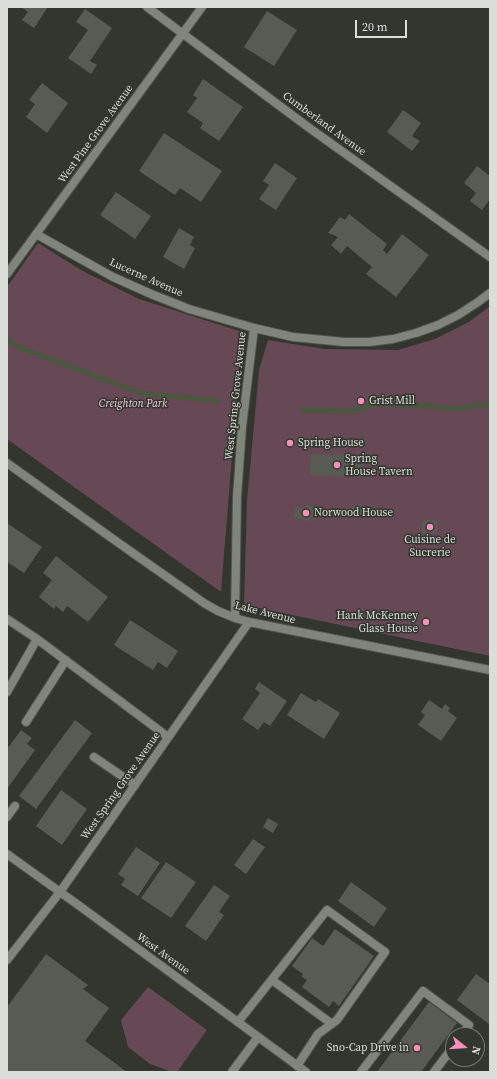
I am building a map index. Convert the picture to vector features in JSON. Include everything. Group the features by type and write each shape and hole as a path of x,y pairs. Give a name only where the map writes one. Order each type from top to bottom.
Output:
{"street":[{"name":"Cumberland Avenue","path":"147,7 308,127 490,258"},
{"name":"West Pine Grove Avenue","path":"7,274 202,7"},
{"name":"Lucerne Avenue","path":"36,234 107,274 151,294 189,309 254,328"},
{"name":"West Spring Grove Avenue","path":"235,618 240,453 254,328 293,337 326,341 368,342 393,339 438,325 458,315 490,292"},
{"name":"Lake Avenue","path":"7,463 204,603 218,611 248,622 490,670"},
{"path":"7,619 66,660 168,737"},
{"name":"West Spring Grove Avenue","path":"7,960 60,892 248,622"},
{"path":"7,692 37,639"},
{"path":"26,722 66,660"},
{"path":"94,757 135,785"},
{"path":"7,818 15,806"},
{"name":"West Avenue","path":"7,854 82,907 306,1072"},
{"path":"238,1022 327,910 385,952 337,1020 318,1034 297,1066"},
{"path":"272,980 332,1024"},
{"path":"361,1072 423,991 469,1025 468,1027"},
{"path":"232,1072 258,1037"},
{"path":"434,1072 445,1058"}],"green space":[{"name":"Creighton Park","path":"38,243 81,270 139,299 242,332 221,592 7,439 7,287"},
{"path":"490,306 490,656 244,605 247,501 259,370 268,340 325,349 398,350 435,339 469,322"},
{"path":"148,987 207,1030 177,1072 172,1072 150,1064 128,1047 121,1020"}],"building":[{"path":"21,7 48,7 34,28 22,20 28,12"},
{"path":"85,9 112,28 90,61 97,65 91,74 68,58 88,30 76,22"},
{"path":"267,11 297,30 274,66 244,47"},
{"path":"203,79 243,107 219,141 200,128 203,123 187,112 197,98 193,95"},
{"path":"42,83 68,103 47,133 26,117 35,104 29,100"},
{"path":"403,110 421,123 412,136 420,141 412,151 387,132"},
{"path":"164,133 222,171 201,202 180,188 175,195 139,171"},
{"path":"275,163 297,178 276,210 259,199 269,185 263,181"},
{"path":"477,166 490,176 490,199 482,210 470,201 476,193 464,183"},
{"path":"116,192 151,216 135,239 100,215"},
{"path":"349,214 387,244 383,250 387,254 402,234 429,255 396,297 366,274 372,267 347,246 341,254 331,245 338,237 328,233 340,217 345,220"},
{"path":"179,228 194,237 190,245 195,248 184,269 163,257"},
{"name":"Grist Mill","path":"356,396 366,396 365,406 355,405"},
{"name":"Spring House","path":"292,437 293,447 288,448 287,438"},
{"name":"Spring House Tavern","path":"311,454 364,455 363,477 310,475"},
{"path":"360,504 364,513 349,518 346,509"},
{"name":"Norwood House","path":"306,505 319,507 317,519 311,518 310,521 293,518 296,507 305,509"},
{"name":"Cuisine de Sucrerie","path":"437,520 437,533 422,533 422,521"},
{"path":"7,523 42,547 24,573 7,562"},
{"path":"56,556 108,597 88,622 67,606 63,612 56,606 54,609 39,597 52,580 43,573"},
{"name":"Hank McKenney Glass House","path":"423,616 432,618 429,628 420,626"},
{"path":"130,620 178,651 167,668 158,662 153,670 114,645"},
{"path":"259,682 287,701 270,726 264,722 258,730 242,719 260,693 255,689"},
{"path":"301,693 316,702 318,699 340,713 324,739 287,715"},
{"path":"429,700 442,709 445,704 450,708 448,711 457,718 441,741 418,725 425,715 421,712"},
{"path":"75,720 92,733 36,809 19,796"},
{"path":"21,730 32,738 27,744 35,750 7,789 7,749"},
{"path":"61,790 87,809 62,845 36,826"},
{"path":"268,818 278,824 273,833 263,827"},
{"path":"253,839 265,847 246,874 234,865"},
{"path":"136,847 160,863 138,896 121,885 125,879 118,874"},
{"path":"166,862 196,882 171,918 141,898"},
{"path":"351,882 387,908 374,927 338,901"},
{"path":"214,885 230,896 219,912 224,915 206,941 185,926"},
{"path":"335,929 374,956 339,1006 333,1001 329,1007 302,987 307,980 302,977 303,974 292,966 312,938 323,946"},
{"path":"46,954 88,985 83,989 109,1008 85,1041 127,1072 7,1072 7,1007"},
{"path":"476,974 490,984 489,1024 457,1000"},
{"name":"Sno-Cap Drive in","path":"429,1002 457,1023 454,1027 445,1027 445,1039 421,1072 377,1072"}],"waterway":[{"path":"7,340 21,348 140,393 218,401"},
{"path":"302,410 351,411 375,404 429,406 451,409 476,405 490,405"}],"place":[{"name":"Grist Mill","path":"361,401"},
{"name":"Spring House","path":"290,443"},
{"name":"Spring House Tavern","path":"337,465"},
{"name":"Norwood House","path":"306,513"},
{"name":"Cuisine de Sucrerie","path":"430,527"},
{"name":"Hank McKenney Glass House","path":"426,622"},
{"name":"Sno-Cap Drive in","path":"417,1048"}]}
